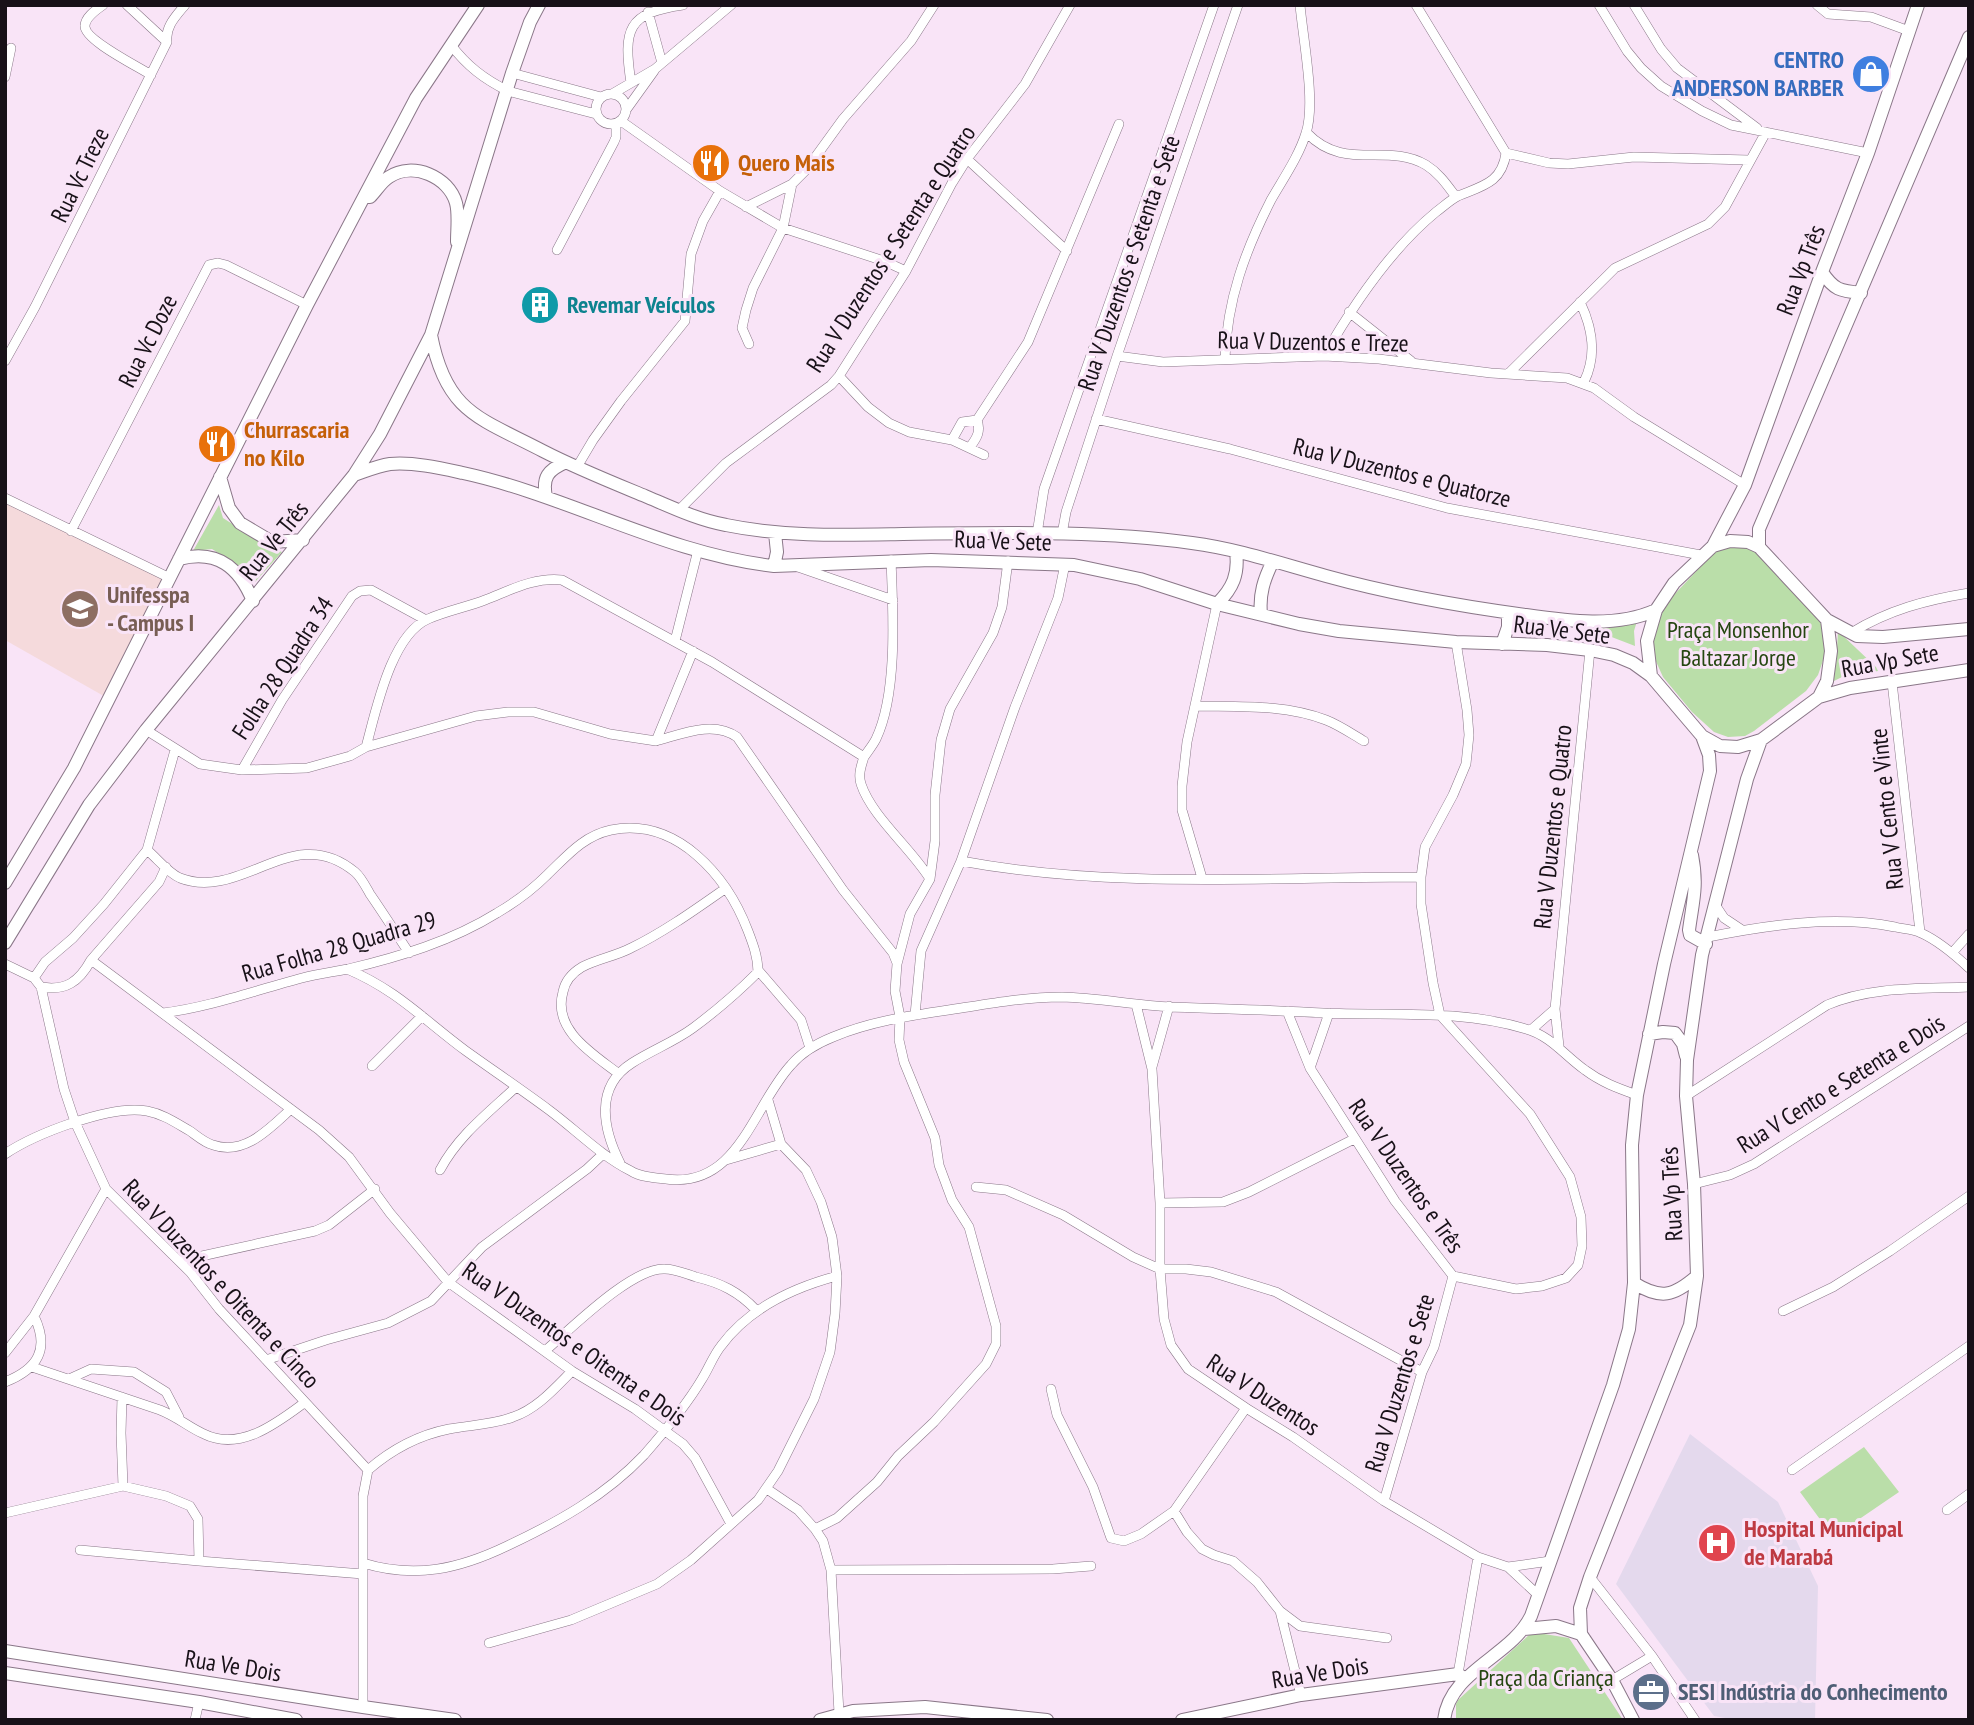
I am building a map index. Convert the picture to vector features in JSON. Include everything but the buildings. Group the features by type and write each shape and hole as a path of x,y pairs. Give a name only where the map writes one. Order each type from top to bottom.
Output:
{"main road":[{"path":"5,883 74,768 307,304 416,99 478,5"},
{"name":"Rua Ve Três","path":"5,943 89,805 146,730 354,475 380,434 431,335 512,73 539,5"},
{"name":"Rua Vp Três","path":"1713,546 1745,485 1868,153 1918,5"},
{"path":"1759,547 1759,528 1967,47"},
{"path":"357,211 389,177 414,171 427,173 444,182 457,204 458,252"},
{"path":"1822,272 1840,291 1861,293"},
{"name":"Rua Ve Sete","path":"431,335 436,361 449,389 463,406 479,418 572,465 723,525 775,533 1062,534 1193,543 1377,589 1508,613 1577,621 1641,617 1656,610"},
{"name":"Rua Ve Sete","path":"354,475 390,464 413,464 500,481 698,550 750,563 774,566 891,560 1065,564 1140,579 1217,604 1299,624 1339,631 1456,642 1547,645 1590,650 1614,655 1633,663 1651,676"},
{"path":"545,497 543,485 552,468 572,465"},
{"path":"220,477 229,508 240,523 272,542 303,540"},
{"path":"774,566 777,552 775,533"},
{"path":"1730,541 1748,542 1759,547 1827,620 1831,651 1827,681 1819,697 1761,740 1738,747 1720,746 1702,736 1651,676 1647,641 1656,610 1674,583 1701,555 1713,546 1730,541"},
{"path":"1217,604 1235,580 1238,564 1236,552"},
{"path":"179,559 193,555 219,560 234,569 245,582 253,601"},
{"path":"1261,614 1263,584 1273,561"},
{"path":"1502,644 1508,627 1508,613"},
{"name":"Rua Vp Sete","path":"1827,620 1857,636 1883,637 1969,629"},
{"name":"Rua Vp Sete","path":"1819,697 1850,688 1969,670"},
{"name":"Rua Vp Três","path":"1444,1720 1445,1710 1462,1676 1524,1629 1613,1385 1629,1329 1634,1283 1632,1145 1637,1095 1710,771 1709,755 1702,736"},
{"name":"Rua Vp Três","path":"1581,1634 1580,1608 1590,1577 1690,1325 1697,1276 1694,1184 1686,1096 1687,1060 1707,941 1748,779 1761,740"},
{"path":"1691,852 1696,893 1689,930 1690,935 1707,941"},
{"path":"1649,1034 1675,1033 1683,1044 1687,1060"},
{"path":"1634,1283 1647,1291 1664,1294 1681,1291 1697,1276"},
{"path":"1524,1629 1556,1626 1581,1634 1636,1719"},
{"name":"Rua Ve Dois","path":"5,1651 455,1720"},
{"name":"Rua Ve Dois","path":"5,1673 199,1702 296,1720"},
{"name":"Rua Ve Dois","path":"1182,1720 1301,1695 1462,1676"},
{"path":"820,1720 925,1707 1040,1719"}],"street":[{"path":"103,5 89,17 85,30 96,41 151,75"},
{"path":"127,5 167,43"},
{"name":"Rua Vc Treze","path":"5,361 35,307 167,43 166,33 171,22 185,5"},
{"path":"631,83 628,40 639,18 648,12 683,5"},
{"path":"512,73 601,97 612,94 659,66 731,5"},
{"path":"746,207 792,184 818,155 849,111 911,41 934,5"},
{"name":"Rua V Duzentos e Setenta e Quatro","path":"680,510 726,463 831,385 839,376 906,271 952,183 967,159 1025,84 1070,5"},
{"path":"1037,534 1044,489 1214,5"},
{"name":"Rua V Duzentos e Setenta e Sete","path":"1062,534 1066,512 1096,419 1238,5"},
{"path":"1225,358 1226,327 1236,285 1260,222 1307,133 1310,109 1300,5"},
{"path":"1324,356 1349,312 1415,231 1456,197 1475,191 1494,179 1504,167 1506,153 1416,5"},
{"path":"1599,5 1627,51 1641,68 1661,86 1702,111 1731,125 1868,153"},
{"path":"1634,5 1661,49 1677,68 1762,130"},
{"path":"1817,5 1828,14 1836,16 1859,10 1909,32"},
{"path":"557,250 614,142 618,122 659,66 648,12"},
{"path":"451,45 465,63 508,91 596,114 604,123 618,122 720,191 783,228 884,261 906,271"},
{"path":"5,77 11,48"},
{"path":"612,94 622,99 626,110"},
{"path":"596,114 597,102 601,97"},
{"path":"970,447 977,438 977,420 1028,342 1119,124"},
{"path":"1508,374 1615,268 1707,224 1725,207 1762,130"},
{"path":"1307,133 1325,148 1343,155 1410,159 1425,164 1440,176 1456,197"},
{"path":"1506,153 1549,163 1568,164 1634,157 1749,160"},
{"path":"967,159 1067,251"},
{"path":"748,344 742,328 746,310 753,288 783,228 792,184"},
{"path":"572,465 685,321 691,254 703,221 720,191"},
{"name":"Rua Vc Doze","path":"71,531 209,265 218,262 226,265 307,304"},
{"path":"1580,302 1591,329 1593,350 1591,368 1584,383"},
{"path":"1349,312 1411,362"},
{"name":"Rua V Duzentos e Treze","path":"1117,356 1163,362 1324,356 1567,378 1584,383 1745,485"},
{"path":"839,376 868,408 889,423 909,432 952,440 985,455"},
{"name":"Rua V Duzentos e Quatorze","path":"1096,419 1230,449 1447,508 1701,555"},
{"path":"952,440 962,422 977,420"},
{"path":"5,498 170,578"},
{"path":"675,641 698,550"},
{"path":"891,560 893,648 886,706 876,739 864,757 860,783 877,814 901,839 930,879"},
{"path":"816,1529 836,1518 877,1482 898,1456 934,1422 986,1364 996,1344 996,1326 969,1227 952,1200 939,1165 935,1138 904,1062 895,991 897,964 910,914 930,879 941,740 950,709 993,633 1002,607 1008,561"},
{"path":"790,564 893,600"},
{"path":"915,1015 921,951 961,861 1015,707 1058,598 1065,564"},
{"path":"366,747 379,700 405,638 426,620 530,581 546,578 562,580 693,651 864,757"},
{"name":"Folha 28 Quadra 34","path":"242,769 302,669 352,596 360,590 371,590 426,620"},
{"path":"1851,633 1868,622 1903,607 1969,593"},
{"path":"1202,878 1182,810 1184,764 1217,604"},
{"path":"1440,1015 1426,941 1421,904 1421,877 1425,847 1466,764 1468,710 1456,642"},
{"name":"Rua V Duzentos e Quatro","path":"1559,1046 1555,1009 1590,650"},
{"path":"656,741 693,651"},
{"name":"Rua V Cento e Vinte","path":"1892,682 1920,932"},
{"path":"1195,706 1276,708 1300,712 1328,720 1364,741"},
{"path":"146,730 200,764 242,769 307,768 350,756 366,747 476,716 508,712 534,712 620,736 656,741 695,730 716,728 728,731 737,737 843,890 892,953 897,964"},
{"path":"5,964 34,978 45,962 73,938 147,850 175,750"},
{"name":"Rua Folha 28 Quadra 29","path":"163,1013 187,1010 301,978 409,953 461,932 498,913 545,877 577,846 594,836 613,830 641,829 670,838 693,850 737,902 758,966"},
{"path":"147,850 178,877 202,883 244,874 289,855 310,854 334,859 356,872 409,953"},
{"path":"961,861 993,867 1133,879 1421,877"},
{"path":"41,987 66,987 73,984 159,882 166,867"},
{"path":"159,882 178,877"},
{"path":"619,1074 571,1033 562,1016 562,996 566,981 580,968 629,949 653,936 726,888"},
{"path":"1716,906 1724,918 1742,930"},
{"name":"Rua V Cento e Vinte","path":"1707,941 1742,930 1830,922 1865,922 1920,932 1969,968"},
{"path":"1952,953 1969,934"},
{"name":"Rua V Duzentos e Oitenta e Dois","path":"91,960 319,1130 349,1157 390,1213 447,1282 572,1371 683,1444 695,1458 731,1524"},
{"path":"620,1164 608,1139 604,1115 608,1091 619,1074 692,1028 748,982 758,966 801,1020 810,1048"},
{"path":"347,969 372,979 393,992 603,1154 633,1173 670,1180 690,1180 706,1175 726,1160 792,1063 810,1048 835,1036 900,1017 1000,1001 1039,998 1097,999 1169,1006 1440,1015 1496,1022 1531,1030 1559,1046 1581,1068 1606,1085 1637,1095"},
{"name":"Rua V Duzentos e Oitenta e Cinco","path":"34,978 41,987 64,1089 75,1122 106,1189 179,1261 304,1403 368,1470"},
{"path":"1686,1096 1827,1005 1844,998 1864,993 1969,987"},
{"name":"Rua V Duzentos","path":"1136,1004 1152,1069 1160,1203 1160,1269 1164,1319 1171,1345 1188,1369 1245,1408 1293,1437 1384,1501 1478,1557 1508,1567 1537,1594"},
{"name":"Rua V Duzentos","path":"1152,1069 1169,1006"},
{"path":"1531,1030 1555,1009"},
{"name":"Rua V Duzentos e Três","path":"1287,1011 1310,1068 1354,1139 1395,1201 1453,1276 1516,1289 1542,1286 1566,1278 1578,1265 1582,1247 1580,1217 1570,1177 1530,1114 1440,1015"},
{"path":"1310,1068 1329,1013"},
{"path":"372,1066 422,1016"},
{"name":"Rua V Cento e Setenta e Dois","path":"1694,1184 1730,1175 1754,1164 1969,1026"},
{"path":"440,1170 449,1152 467,1131 516,1087"},
{"path":"489,1643 571,1620 657,1584 691,1560 758,1500 795,1438 814,1399 830,1352 837,1276 832,1237 821,1202 806,1170 781,1144 768,1100"},
{"path":"5,1154 75,1122 113,1111 145,1111 169,1118 213,1145 232,1147 248,1144 262,1135 291,1109"},
{"path":"1160,1203 1223,1202 1249,1192 1354,1139"},
{"path":"726,1160 781,1144"},
{"path":"266,1360 388,1323 431,1301 482,1247 587,1170 603,1154"},
{"path":"976,1187 1006,1190 1063,1215 1133,1257 1160,1269 1210,1272 1276,1292 1422,1372"},
{"path":"5,1353 34,1315 106,1189"},
{"path":"179,1261 315,1231 329,1225 375,1189"},
{"path":"1783,1311 1845,1280 1969,1196"},
{"path":"546,1350 617,1290 651,1271 665,1269 713,1281 744,1298 756,1310"},
{"path":"363,1563 387,1570 413,1572 445,1568 489,1555 583,1507 622,1477 665,1430 684,1406 720,1346 756,1310 788,1292 837,1276"},
{"name":"Rua V Duzentos e Sete","path":"1384,1501 1422,1372 1434,1347 1453,1276"},
{"path":"5,1382 32,1367 40,1356 40,1327 34,1315"},
{"path":"1792,1470 1969,1346"},
{"path":"32,1367 179,1417 205,1435 223,1439 244,1438 273,1426 304,1403"},
{"path":"69,1379 91,1369 134,1372 166,1392 179,1417"},
{"path":"362,1707 363,1496 368,1470 384,1456 418,1438 514,1417 535,1405 572,1371"},
{"path":"1051,1389 1057,1415 1093,1487 1111,1538 1124,1541 1141,1534 1174,1511 1245,1408"},
{"path":"122,1397 123,1486"},
{"path":"5,1513 123,1486 166,1496 190,1506 198,1518 199,1561"},
{"path":"767,1489 798,1510 823,1541 831,1570 839,1717"},
{"path":"1947,1510 1969,1494"},
{"path":"1174,1511 1202,1549 1233,1562 1257,1582 1280,1611 1300,1626 1387,1638"},
{"path":"80,1550 363,1574"},
{"path":"1462,1676 1478,1557"},
{"name":"Rua V Duzentos","path":"1508,1567 1550,1561"},
{"path":"831,1570 1053,1569 1091,1566"},
{"path":"1590,1577 1652,1656 1695,1720"},
{"path":"1280,1611 1301,1695"},
{"path":"1612,1680 1652,1656"},
{"path":"195,1720 199,1702"}],"shaded area":[{"name":"Unifesspa - Campus I","path":"5,497 170,578 109,699 5,640"},
{"name":"Hospital Municipal de Marabá","path":"1690,1434 1778,1502 1818,1586 1815,1720 1736,1720 1714,1716 1616,1584"}],"green space":[{"path":"219,505 223,518 270,548 282,552 255,582 247,571 212,549 193,551"},
{"name":"Praça Monsenhor Baltazar Jorge","path":"1721,545 1752,548 1821,621 1826,652 1818,675 1806,691 1745,736 1728,737 1714,732 1692,712 1663,677 1654,657 1652,643 1661,612"},
{"path":"1637,621 1634,631 1635,646 1596,631 1585,630 1594,623"},
{"path":"1838,631 1878,671 1842,677 1830,683 1836,666"},
{"path":"1864,1447 1899,1492 1833,1537 1800,1492"},
{"name":"Praça da Criança","path":"1538,1633 1569,1638 1623,1720 1456,1720 1458,1700 1529,1635"}],"place":[{"name":"CENTRO ANDERSON BARBER","path":"1871,74"},
{"name":"Quero Mais","path":"711,163"},
{"name":"Revemar Veículos","path":"540,305"},
{"name":"Churrascaria no Kilo","path":"217,444"},
{"name":"Unifesspa - Campus I","path":"80,609"},
{"name":"Hospital Municipal de Marabá","path":"1717,1543"},
{"name":"SESI Indústria do Conhecimento","path":"1651,1692"}]}
